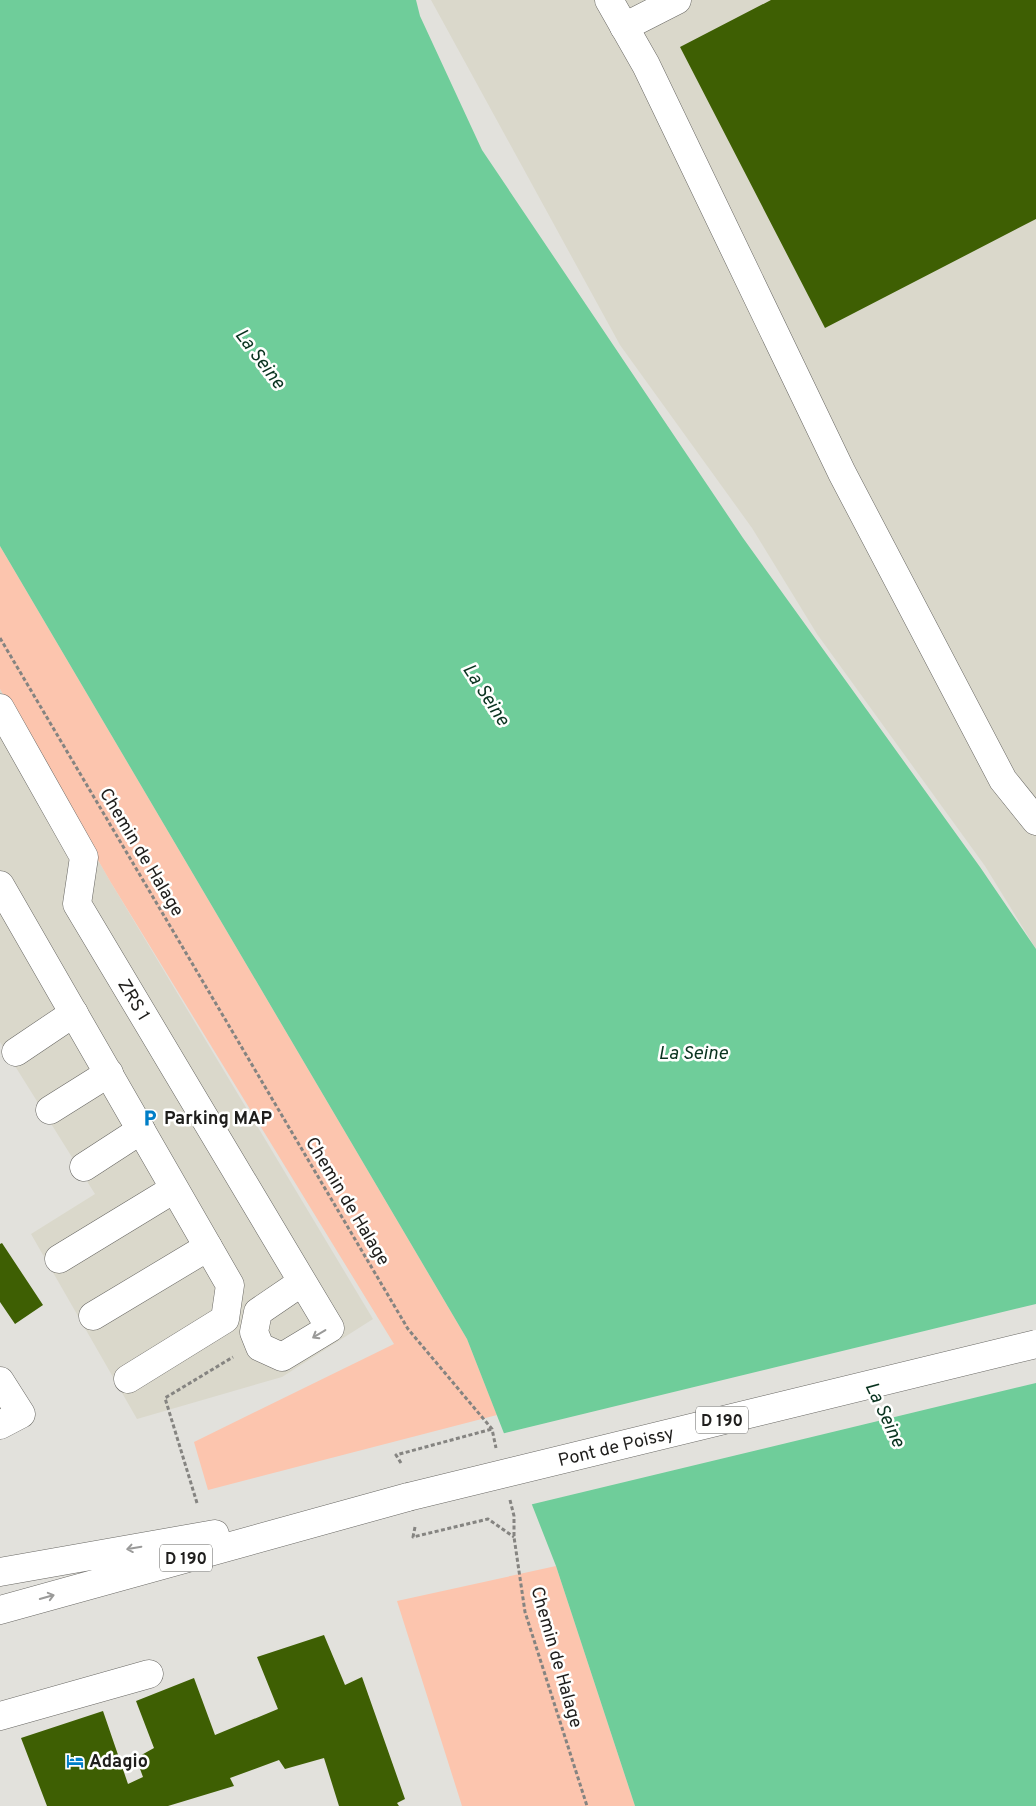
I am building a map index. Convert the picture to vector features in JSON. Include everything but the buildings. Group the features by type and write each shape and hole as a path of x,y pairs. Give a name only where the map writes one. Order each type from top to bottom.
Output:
{"main road":[{"path":"609,0 646,65 842,474 1003,780 1036,821"},
{"path":"624,27 677,0"},
{"name":"ZRS 1","path":"0,708 84,857 77,904 302,1282"},
{"path":"0,885 230,1285 225,1319 128,1379"},
{"path":"16,1052 74,1013"},
{"path":"50,1110 108,1074"},
{"path":"84,1167 141,1130"},
{"path":"59,1260 174,1189"},
{"path":"93,1316 208,1246"},
{"name":"Pont de Poissy","path":"371,1506 1036,1344"},
{"path":"0,1381 20,1414 0,1425"},
{"name":"D 190","path":"0,1572 371,1506"},
{"name":"D 190","path":"0,1610 371,1506"},
{"path":"0,1716 149,1674"}],"path":[{"name":"Chemin de Halage","path":"0,638 408,1329 492,1429 497,1449"},
{"path":"401,1463 396,1455 492,1429"},
{"name":"Chemin de Halage","path":"509,1497 514,1516 514,1537 525,1612 587,1806"},
{"path":"415,1527 413,1537 488,1518 514,1537"}],"shaded area":[{"path":"431,0 1036,0 1036,949 985,866 817,634 752,528 620,345"},
{"path":"0,546 467,1339 497,1415 208,1490 194,1442 394,1344 110,881 0,689"},
{"name":"Parking MAP","path":"0,689 110,881 373,1319 282,1377 137,1419 31,1234 95,1194 0,1042"},
{"path":"556,1566 635,1806 462,1806 397,1601"}],"water":[{"name":"La Seine","path":"0,0 416,0 420,16 482,150 743,538 980,867 1036,949 1036,1806 635,1806 556,1566 467,1339 0,546"}],"pier":[{"path":"1036,1304 1036,1383 529,1505 501,1434"}],"place":[{"name":"Parking MAP","path":"150,1118"},
{"name":"Adagio","path":"75,1761"}]}
